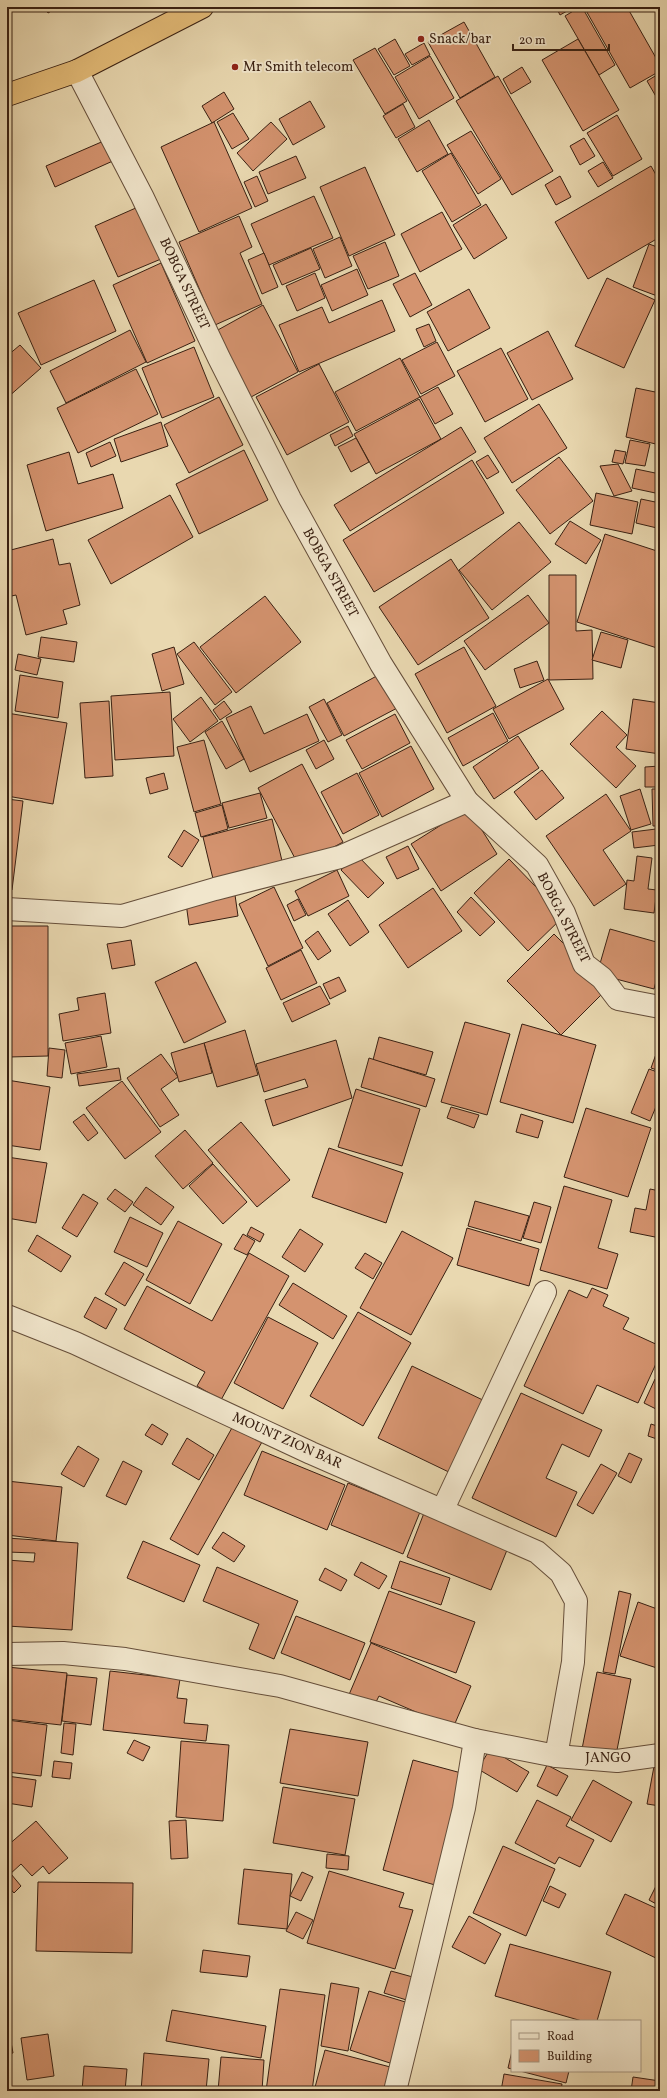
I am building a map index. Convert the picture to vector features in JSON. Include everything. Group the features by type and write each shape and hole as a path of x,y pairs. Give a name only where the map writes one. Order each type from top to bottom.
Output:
{"highway":[{"path":"7,95 77,71 202,7"}],"street":[{"name":"BOBGA STREET","path":"77,71 142,196 218,358 290,499 380,664 467,801 536,865 564,913 584,964 602,978 618,999 660,1007"},
{"path":"7,909 122,916 215,889 340,857 467,801"},
{"path":"443,1509 545,1292"},
{"name":"MOUNT ZION BAR","path":"7,1316 75,1343 311,1453 443,1509 537,1552 561,1574 576,1602 573,1662 556,1756"},
{"name":"JANGO","path":"7,1654 63,1653 125,1659 280,1686 475,1740 556,1756 617,1761 660,1755"},
{"path":"395,2091 464,1808 475,1740"}],"building":[{"path":"44,7 58,7 48,13"},
{"path":"556,7 574,7 560,15"},
{"path":"582,7 615,65 599,75 565,16"},
{"path":"584,7 627,7 660,65 660,71 630,88"},
{"path":"653,7 660,7 660,20"},
{"path":"464,22 495,77 460,98 428,42"},
{"path":"395,39 410,66 394,75 378,49"},
{"path":"578,39 619,110 583,131 542,60"},
{"path":"424,43 430,55 412,65 405,54"},
{"path":"375,48 407,101 385,114 353,60"},
{"path":"430,56 454,98 419,119 395,77"},
{"path":"522,67 531,82 511,94 503,79"},
{"path":"660,73 660,99 658,100 647,81"},
{"path":"498,76 553,171 512,195 456,101"},
{"path":"224,92 234,109 212,123 202,106"},
{"path":"310,101 325,127 293,145 279,119"},
{"path":"403,104 415,127 396,138 383,116"},
{"path":"233,113 249,139 232,149 217,122"},
{"path":"617,115 642,159 613,176 587,133"},
{"path":"429,120 448,154 417,172 398,139"},
{"path":"214,122 252,208 199,232 161,147"},
{"path":"271,122 287,139 253,171 237,153"},
{"path":"471,131 501,179 478,194 447,145"},
{"path":"584,138 595,156 580,165 570,146"},
{"path":"106,140 115,160 55,187 46,166"},
{"path":"451,153 481,205 452,222 422,171"},
{"path":"296,156 306,178 268,194 259,172"},
{"path":"603,162 613,178 598,187 588,171"},
{"path":"651,166 660,182 660,237 588,279 555,222"},
{"path":"365,167 395,235 349,256 320,187"},
{"path":"257,176 268,201 255,207 244,182"},
{"path":"560,176 571,197 556,205 545,185"},
{"path":"314,196 333,238 269,265 251,224"},
{"path":"486,204 507,238 474,259 453,225"},
{"path":"138,207 161,259 118,277 95,226"},
{"path":"442,212 462,249 420,272 401,234"},
{"path":"239,216 252,247 240,253 262,304 215,325 179,242"},
{"path":"340,237 352,266 325,278 313,249"},
{"path":"385,242 399,276 368,289 353,256"},
{"path":"649,244 660,248 660,297 633,287"},
{"path":"311,248 320,269 282,285 273,265"},
{"path":"264,253 278,287 262,294 248,260"},
{"path":"161,263 195,341 147,363 113,285"},
{"path":"357,269 368,295 332,311 321,285"},
{"path":"315,273 325,298 297,311 286,286"},
{"path":"415,273 432,305 410,317 393,284"},
{"path":"607,278 655,300 624,368 575,346"},
{"path":"94,280 116,331 41,365 18,313"},
{"path":"469,289 490,328 448,351 427,312"},
{"path":"382,300 395,331 299,372 279,325 322,307 329,323"},
{"path":"263,305 298,372 251,397 216,331"},
{"path":"429,324 436,341 424,347 416,329"},
{"path":"130,330 146,362 66,403 50,371"},
{"path":"548,331 573,379 532,400 507,353"},
{"path":"437,342 455,376 421,394 402,360"},
{"path":"20,345 41,368 7,398 7,356"},
{"path":"194,347 214,397 162,418 142,368"},
{"path":"501,348 528,399 485,422 457,371"},
{"path":"400,358 420,397 356,431 335,392"},
{"path":"319,364 349,422 287,455 256,397"},
{"path":"136,369 158,414 78,453 57,408"},
{"path":"438,387 453,414 435,424 420,397"},
{"path":"636,388 660,393 660,445 626,437"},
{"path":"219,397 243,445 189,473 164,425"},
{"path":"419,399 441,439 376,474 354,434"},
{"path":"539,404 567,448 512,483 484,438"},
{"path":"161,422 168,446 121,462 114,439"},
{"path":"348,426 353,436 335,446 330,435"},
{"path":"461,427 476,452 350,531 334,505"},
{"path":"356,438 369,462 351,472 338,447"},
{"path":"630,440 650,444 645,466 625,463"},
{"path":"110,442 116,456 91,467 86,453"},
{"path":"244,450 268,500 199,534 176,484"},
{"path":"615,450 626,452 623,464 612,462"},
{"path":"69,452 78,484 113,474 123,508 46,531 27,465"},
{"path":"488,455 499,472 487,479 476,462"},
{"path":"559,457 593,501 550,534 516,490"},
{"path":"472,460 504,513 374,592 343,540"},
{"path":"618,464 632,491 614,496 600,466"},
{"path":"636,469 660,474 660,494 632,488"},
{"path":"596,493 638,502 632,534 590,525"},
{"path":"170,495 193,537 111,584 88,540"},
{"path":"641,499 660,503 657,528 636,523"},
{"path":"570,521 601,540 586,564 555,544"},
{"path":"519,522 551,562 492,610 459,570"},
{"path":"605,534 660,552 660,649 577,622"},
{"path":"53,539 59,565 70,563 80,605 63,610 67,624 26,635 16,595 7,597 7,551"},
{"path":"451,559 489,618 418,665 379,607"},
{"path":"549,575 576,575 576,631 592,630 593,679 549,680"},
{"path":"528,595 549,623 485,670 464,641"},
{"path":"265,596 301,642 236,693 200,647"},
{"path":"601,632 628,640 621,668 592,660"},
{"path":"41,637 77,642 74,662 38,657"},
{"path":"194,642 232,692 215,705 177,654"},
{"path":"174,647 184,684 162,691 152,654"},
{"path":"464,647 496,706 447,733 415,674"},
{"path":"18,654 41,659 37,675 15,670"},
{"path":"537,661 544,680 520,688 514,669"},
{"path":"384,672 401,706 344,736 327,703"},
{"path":"20,675 63,682 58,718 15,711"},
{"path":"548,679 564,709 509,739 493,709"},
{"path":"170,692 174,756 115,760 111,696"},
{"path":"201,697 218,721 190,742 173,719"},
{"path":"324,699 342,735 328,742 309,707"},
{"path":"633,699 660,703 660,754 626,749"},
{"path":"109,701 113,776 85,778 80,703"},
{"path":"224,701 232,712 220,720 213,710"},
{"path":"251,706 264,734 307,714 319,741 250,772 226,718"},
{"path":"602,711 627,735 616,747 636,766 616,788 570,744"},
{"path":"7,713 67,723 53,804 7,796"},
{"path":"493,713 508,741 463,766 448,738"},
{"path":"395,714 410,743 362,769 346,740"},
{"path":"222,721 244,759 226,769 205,732"},
{"path":"518,736 539,768 494,799 473,767"},
{"path":"204,740 221,804 194,812 177,747"},
{"path":"324,740 334,759 316,769 306,750"},
{"path":"411,746 434,789 382,817 359,773"},
{"path":"302,764 343,842 299,866 258,788"},
{"path":"660,766 660,787 645,787 645,767"},
{"path":"542,770 564,798 536,820 514,792"},
{"path":"164,773 168,789 150,794 146,778"},
{"path":"357,773 379,815 343,834 321,792"},
{"path":"640,789 651,824 631,830 620,796"},
{"path":"652,789 660,789 660,826 653,826"},
{"path":"260,793 267,818 229,828 222,803"},
{"path":"606,794 631,831 603,850 626,884 594,906 546,836"},
{"path":"7,799 23,801 12,890 7,889"},
{"path":"222,805 228,829 201,837 195,813"},
{"path":"468,808 497,854 441,891 411,844"},
{"path":"272,819 283,865 214,883 203,837"},
{"path":"656,829 659,845 634,848 632,832"},
{"path":"184,830 199,840 182,867 168,857"},
{"path":"408,846 419,869 397,879 386,857"},
{"path":"357,855 384,883 368,898 341,870"},
{"path":"637,856 652,858 648,889 657,890 654,913 624,909 627,880 634,881"},
{"path":"509,859 564,916 528,951 474,893"},
{"path":"337,870 349,896 308,916 295,891"},
{"path":"274,887 303,948 268,966 239,904"},
{"path":"433,888 462,931 408,968 379,925"},
{"path":"235,895 238,916 189,925 186,903"},
{"path":"471,897 495,922 480,936 457,912"},
{"path":"298,899 306,915 294,921 287,905"},
{"path":"348,900 369,932 350,946 328,914"},
{"path":"8,926 48,926 48,1056 9,1057"},
{"path":"610,929 660,943 660,966 654,989 597,974"},
{"path":"318,931 331,951 318,960 305,941"},
{"path":"554,934 608,988 561,1035 507,981"},
{"path":"131,940 135,965 112,969 107,944"},
{"path":"301,950 317,983 281,1000 266,968"},
{"path":"196,962 226,1022 184,1043 155,982"},
{"path":"339,977 346,991 330,999 323,984"},
{"path":"320,986 330,1004 292,1022 283,1003"},
{"path":"105,993 111,1033 63,1041 59,1014 79,1010 77,998"},
{"path":"465,1022 510,1034 487,1115 441,1102"},
{"path":"522,1024 596,1045 573,1123 500,1102"},
{"path":"245,1030 258,1075 217,1087 204,1043"},
{"path":"101,1036 107,1067 71,1074 65,1043"},
{"path":"379,1037 433,1052 426,1075 373,1060"},
{"path":"336,1040 352,1098 273,1126 265,1100 308,1087 305,1079 264,1092 256,1064"},
{"path":"204,1043 212,1073 179,1082 171,1053"},
{"path":"660,1043 660,1071 651,1068"},
{"path":"49,1048 65,1050 62,1078 47,1076"},
{"path":"161,1054 178,1077 161,1089 179,1115 160,1127 127,1078"},
{"path":"369,1058 435,1079 426,1107 361,1087"},
{"path":"119,1068 121,1080 79,1086 77,1074"},
{"path":"649,1069 660,1073 660,1097 650,1121 631,1113"},
{"path":"7,1080 50,1087 40,1150 7,1145"},
{"path":"122,1081 161,1132 125,1159 86,1108"},
{"path":"356,1089 420,1109 402,1166 338,1147"},
{"path":"451,1107 479,1115 474,1128 447,1118"},
{"path":"586,1108 651,1128 628,1197 564,1177"},
{"path":"84,1114 98,1133 88,1141 73,1122"},
{"path":"521,1114 543,1121 538,1138 516,1132"},
{"path":"241,1122 290,1180 257,1207 208,1150"},
{"path":"185,1130 213,1163 183,1189 155,1156"},
{"path":"329,1148 403,1173 386,1223 312,1197"},
{"path":"7,1157 47,1163 36,1223 7,1218"},
{"path":"213,1164 247,1202 223,1224 189,1186"},
{"path":"564,1186 612,1200 598,1248 618,1254 607,1289 540,1270"},
{"path":"146,1187 174,1207 161,1225 133,1205"},
{"path":"115,1189 133,1202 125,1212 107,1199"},
{"path":"650,1189 660,1191 660,1238 630,1232 635,1208 646,1210"},
{"path":"83,1194 98,1203 77,1237 62,1228"},
{"path":"475,1201 529,1216 521,1241 468,1226"},
{"path":"534,1202 551,1207 541,1243 523,1238"},
{"path":"130,1217 163,1233 147,1267 114,1252"},
{"path":"178,1221 222,1244 190,1304 146,1280"},
{"path":"251,1227 264,1234 260,1242 247,1235"},
{"path":"467,1228 539,1249 529,1286 457,1265"},
{"path":"300,1229 323,1244 305,1272 282,1257"},
{"path":"402,1231 453,1258 411,1335 360,1308"},
{"path":"243,1234 255,1241 247,1255 234,1249"},
{"path":"37,1235 71,1256 61,1272 28,1251"},
{"path":"249,1253 289,1276 221,1400 197,1386 205,1372 124,1329 147,1286 212,1321"},
{"path":"365,1253 382,1263 373,1279 355,1268"},
{"path":"124,1262 144,1274 125,1306 105,1294"},
{"path":"293,1283 347,1316 333,1339 279,1305"},
{"path":"592,1288 608,1295 603,1306 629,1318 623,1329 660,1346 660,1355 638,1403 597,1385 583,1414 524,1386 569,1290 587,1298"},
{"path":"95,1297 117,1309 106,1329 84,1317"},
{"path":"358,1312 411,1343 363,1426 310,1396"},
{"path":"268,1317 318,1343 283,1409 234,1383"},
{"path":"412,1366 489,1403 455,1475 378,1438"},
{"path":"655,1379 660,1382 658,1410 644,1403"},
{"path":"521,1393 602,1430 589,1457 562,1444 546,1478 577,1492 556,1537 472,1498"},
{"path":"152,1424 168,1434 162,1445 145,1435"},
{"path":"651,1424 660,1427 660,1440 648,1436"},
{"path":"233,1426 262,1442 198,1555 170,1539"},
{"path":"187,1438 214,1455 199,1480 172,1464"},
{"path":"78,1446 99,1459 84,1487 61,1474"},
{"path":"262,1451 345,1485 327,1530 244,1495"},
{"path":"629,1453 642,1459 631,1483 618,1476"},
{"path":"123,1461 142,1471 126,1505 106,1496"},
{"path":"601,1464 617,1473 593,1514 577,1505"},
{"path":"7,1481 62,1487 56,1541 7,1535"},
{"path":"348,1483 420,1512 403,1554 331,1525"},
{"path":"424,1513 509,1545 491,1590 407,1557"},
{"path":"223,1532 245,1546 234,1562 212,1548"},
{"path":"7,1538 78,1543 72,1630 7,1626 7,1560 34,1562 35,1553 7,1552"},
{"path":"143,1541 200,1565 184,1602 127,1578"},
{"path":"400,1561 450,1578 441,1605 391,1588"},
{"path":"361,1562 387,1576 379,1589 354,1575"},
{"path":"217,1567 298,1601 274,1659 249,1649 259,1624 203,1601"},
{"path":"325,1568 347,1580 341,1591 319,1580"},
{"path":"389,1591 475,1622 456,1673 370,1642"},
{"path":"619,1591 631,1594 615,1674 603,1672"},
{"path":"638,1602 660,1610 660,1669 620,1656"},
{"path":"296,1616 365,1643 350,1680 281,1653"},
{"path":"371,1643 471,1686 453,1728 379,1696 373,1708 348,1697"},
{"path":"7,1667 67,1673 61,1725 7,1719"},
{"path":"110,1671 180,1679 177,1698 187,1699 184,1723 208,1725 206,1741 103,1730"},
{"path":"597,1672 631,1679 616,1755 582,1749"},
{"path":"67,1675 97,1678 91,1725 62,1721"},
{"path":"7,1720 47,1725 41,1776 7,1772"},
{"path":"64,1723 76,1724 73,1755 61,1753"},
{"path":"290,1729 368,1742 358,1796 280,1783"},
{"path":"134,1740 150,1747 143,1761 127,1753"},
{"path":"181,1741 229,1745 223,1821 176,1817"},
{"path":"490,1749 529,1772 517,1792 478,1769"},
{"path":"413,1760 465,1774 435,1885 383,1870"},
{"path":"54,1761 72,1763 70,1779 52,1777"},
{"path":"655,1761 660,1762 660,1806 647,1804"},
{"path":"547,1765 568,1776 557,1796 537,1786"},
{"path":"7,1776 36,1780 32,1807 7,1803"},
{"path":"593,1780 632,1802 611,1842 571,1820"},
{"path":"283,1787 355,1799 345,1855 273,1843"},
{"path":"537,1800 571,1817 566,1826 594,1840 580,1867 559,1857 555,1864 515,1843"},
{"path":"186,1820 188,1858 171,1859 169,1821"},
{"path":"36,1821 68,1858 49,1874 43,1866 32,1876 21,1864 9,1875 7,1846"},
{"path":"503,1846 555,1869 526,1936 473,1913"},
{"path":"327,1854 349,1856 348,1870 326,1868"},
{"path":"244,1869 292,1874 287,1929 238,1924"},
{"path":"329,1871 404,1893 399,1907 413,1910 395,1969 307,1943"},
{"path":"302,1872 313,1877 301,1901 290,1896"},
{"path":"11,1874 21,1886 14,1893 7,1885 7,1878"},
{"path":"660,1878 660,1906 649,1900"},
{"path":"38,1882 133,1883 132,1953 36,1951"},
{"path":"550,1886 566,1894 559,1908 543,1901"},
{"path":"625,1894 660,1910 660,1960 606,1934"},
{"path":"296,1912 313,1920 303,1939 286,1931"},
{"path":"469,1916 501,1934 485,1964 452,1947"},
{"path":"510,1944 611,1972 597,2020 579,2020 495,1996"},
{"path":"203,1950 250,1956 247,1977 200,1972"},
{"path":"391,1971 420,1979 413,2002 384,1993"},
{"path":"331,1983 359,1988 348,2051 321,2046"},
{"path":"280,1989 325,1995 312,2091 266,2091"},
{"path":"369,1991 412,2004 393,2064 350,2050"},
{"path":"172,2010 266,2026 261,2058 166,2041"},
{"path":"7,2020 13,2053 7,2054"},
{"path":"48,2034 54,2076 27,2080 21,2038"},
{"path":"325,2050 398,2069 392,2091 314,2091"},
{"path":"144,2053 209,2059 206,2091 141,2091"},
{"path":"511,2055 511,2069 508,2068"},
{"path":"221,2057 264,2060 262,2091 218,2091"},
{"path":"84,2066 127,2069 125,2091 82,2091"},
{"path":"524,2072 569,2072 566,2083"},
{"path":"504,2074 562,2084 561,2091 501,2091"},
{"path":"633,2077 660,2081 660,2091 631,2091"}],"place":[{"name":"Snack/bar","path":"421,39"},
{"name":"Mr Smith telecom","path":"235,67"}]}
